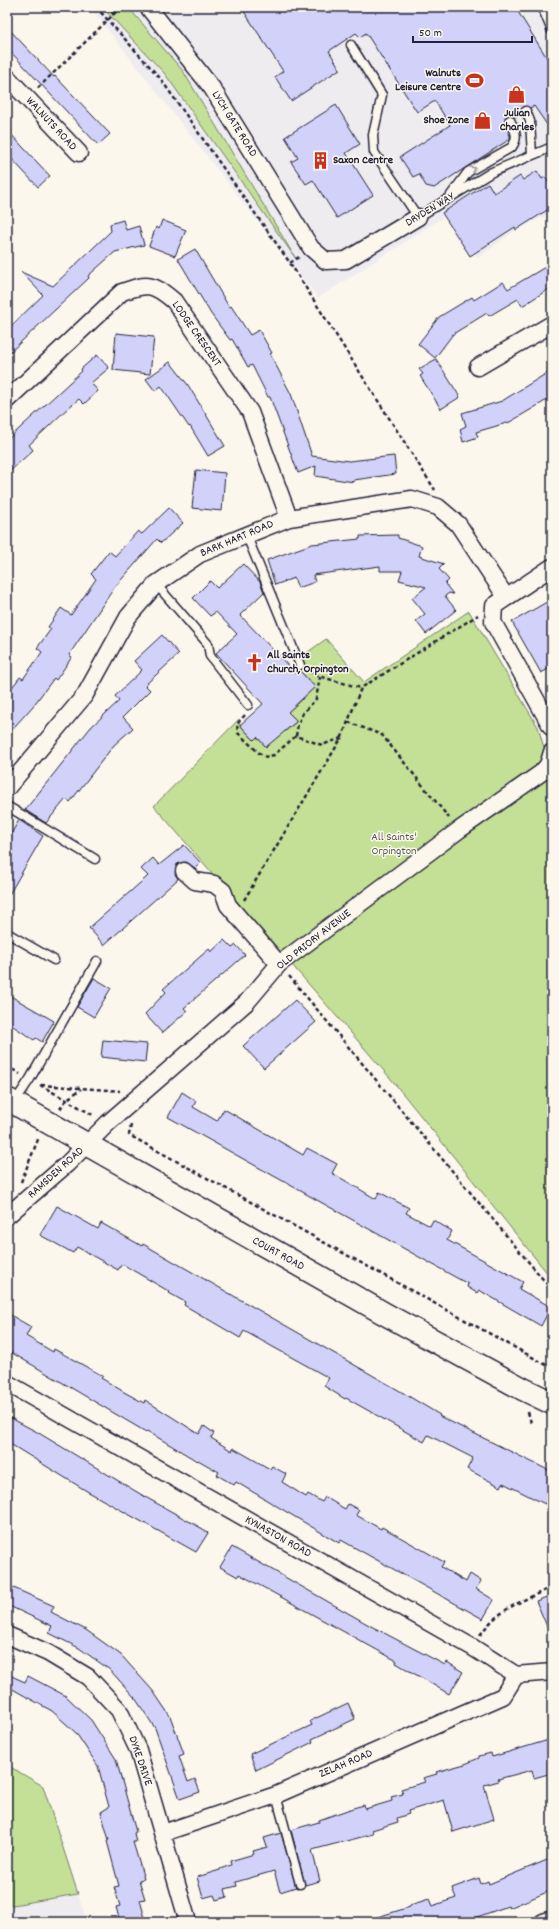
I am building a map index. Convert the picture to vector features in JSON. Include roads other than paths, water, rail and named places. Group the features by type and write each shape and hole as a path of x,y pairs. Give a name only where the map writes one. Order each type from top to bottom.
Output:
{"main road":[{"name":"COURT ROAD","path":"10,1101 378,1310 523,1389 552,1403"}],"street":[{"name":"LYCH GATE ROAD","path":"148,7 212,88 311,248"},
{"name":"WALNUTS ROAD","path":"8,80 79,153"},
{"name":"DRYDEN WAY","path":"311,248 326,261 346,260 418,217"},
{"name":"LODGE CRESCENT","path":"7,400 122,292 143,285 160,289 174,301 250,412 289,518"},
{"path":"478,366 552,324"},
{"name":"BARK HART ROAD","path":"7,788 85,696 128,617 156,584 200,554 246,534 289,518 412,499 438,507 458,524 500,602"},
{"path":"552,567 500,602 493,622 552,728"},
{"name":"OLD PRIORY AVENUE","path":"86,1145 108,1123 247,1002 279,964 459,830 541,773 548,765 552,752"},
{"path":"184,871 194,881 214,884 223,890 228,905 279,964"},
{"name":"RAMSDEN ROAD","path":"7,1216 67,1164 86,1145"},
{"name":"KYNASTON ROAD","path":"7,1383 472,1647 516,1676"},
{"name":"DYKE DRIVE","path":"7,1635 48,1653 88,1677 119,1710 138,1750 188,1922"},
{"path":"516,1676 552,1672"},
{"name":"ZELAH ROAD","path":"163,1833 276,1794 503,1696 516,1676"},
{"path":"543,1922 552,1918"}],"lane":[{"path":"542,7 552,31"},
{"path":"351,45 382,95 374,135 374,152 418,217"},
{"path":"526,111 530,121 532,155"},
{"path":"448,199 468,172 512,147 516,141 517,135 510,120"},
{"name":"DRYDEN WAY","path":"418,217 492,172 552,147"},
{"path":"246,534 300,665"},
{"path":"156,584 208,644 210,656 248,704"},
{"path":"7,806 95,859"},
{"path":"7,933 54,960"},
{"path":"10,1101 30,1079 97,961"},
{"path":"276,1794 300,1884"}],"place":[{"name":"Walnuts Leisure Centre","path":"474,80"},
{"name":"Julian Charles","path":"517,94"},
{"name":"Shoe Zone","path":"482,120"},
{"name":"Saxon Centre","path":"320,160"},
{"name":"All Saints Church, Orpington","path":"254,662"}],"park label":[{"name":"All Saints' Orpington","path":"394,844"}]}
